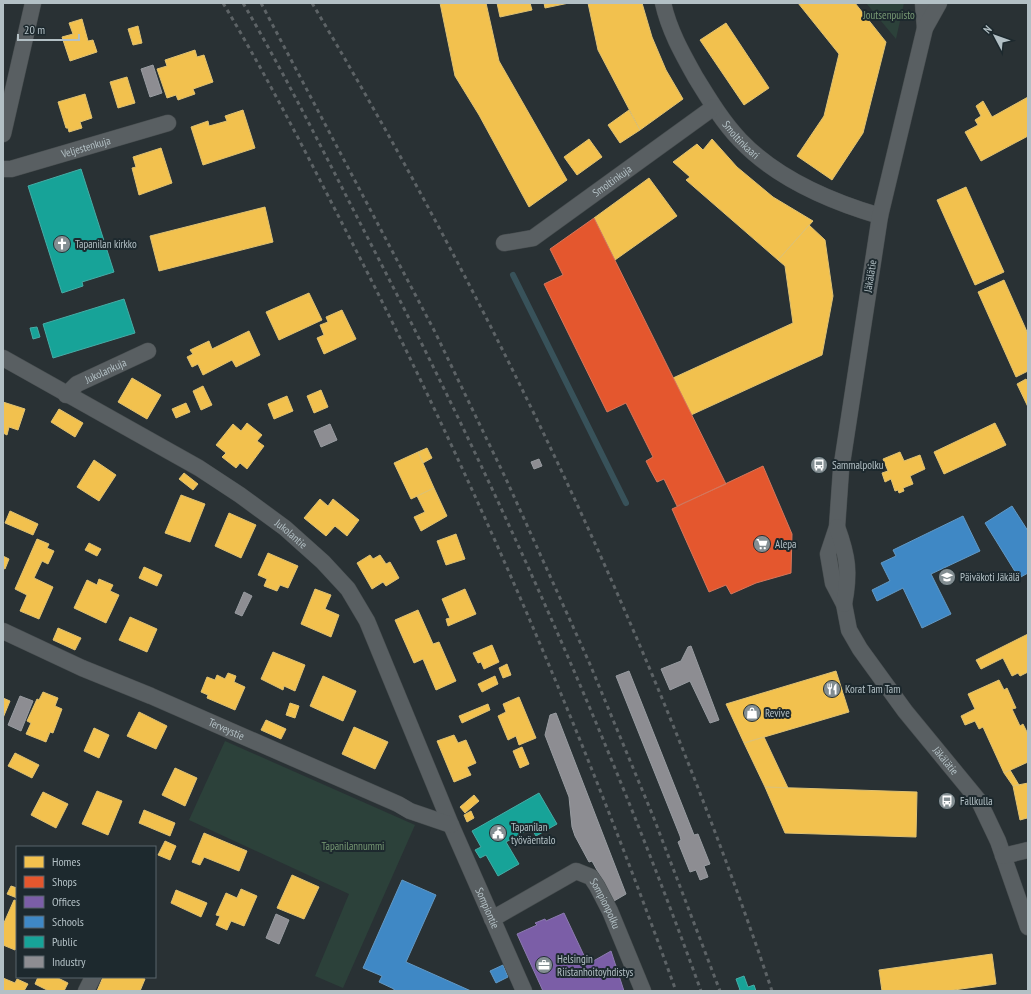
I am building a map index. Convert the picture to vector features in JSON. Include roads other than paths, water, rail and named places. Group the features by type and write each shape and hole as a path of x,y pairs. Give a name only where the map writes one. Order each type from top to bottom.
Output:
{"street":[{"path":"3,134 33,3"},
{"name":"Smoltinkaari","path":"663,3 668,24 682,54 714,107 740,140 785,176 814,192 857,209 880,216"},
{"name":"Jäkälätie","path":"923,3 925,28"},
{"name":"Jäkälätie","path":"939,3 925,28 880,216 841,470 837,527 828,554 833,583 844,604 849,630 860,649 905,711 979,801 998,840 1028,928"},
{"name":"Smoltinkuja","path":"504,242 533,238 714,107"},
{"name":"Veljestenkuja","path":"3,169 11,169 168,123"},
{"name":"Jukolankuja","path":"66,395 77,384 148,351"},
{"name":"Jukolantie","path":"3,358 66,395 199,468 240,495 285,528 336,576 357,604 367,621 451,825"},
{"name":"Terveystie","path":"3,631 82,668 151,696 398,804 410,811 451,825"},
{"name":"Sompiontie","path":"451,825 524,991"},
{"path":"1003,856 1028,850"},
{"name":"Sompionpolku","path":"492,919 576,871 583,872 591,877 610,911 643,991"},
{"path":"86,991 92,978"}],"waterway":[{"path":"513,275 626,503"}],"railway":[{"path":"223,3 277,98 360,258 448,437 530,620 606,804 676,991"},
{"path":"243,3 294,94 420,340 508,523 550,615 629,802 701,991"},
{"path":"261,3 435,332 506,479 589,662 653,816 720,991"},
{"path":"312,3 380,120 446,240 508,361 568,485 624,609 677,736 727,863 772,991"}],"place":[{"name":"Tapanilan kirkko","path":"62,244"},
{"name":"Sammalpolku","path":"819,465"},
{"name":"Alepa","path":"762,544"},
{"name":"Päiväkoti Jäkälä","path":"947,577"},
{"name":"Korat Tam Tam","path":"832,689"},
{"name":"Revive","path":"752,713"},
{"name":"Fallkulla","path":"947,801"},
{"name":"Tapanilan työväentalo","path":"498,833"},
{"name":"Helsingin Riistanhoitoyhdistys","path":"544,965"}],"park label":[{"name":"Joutsenpuisto","path":"889,15"},
{"name":"Tapanilannummi","path":"353,846"}]}
